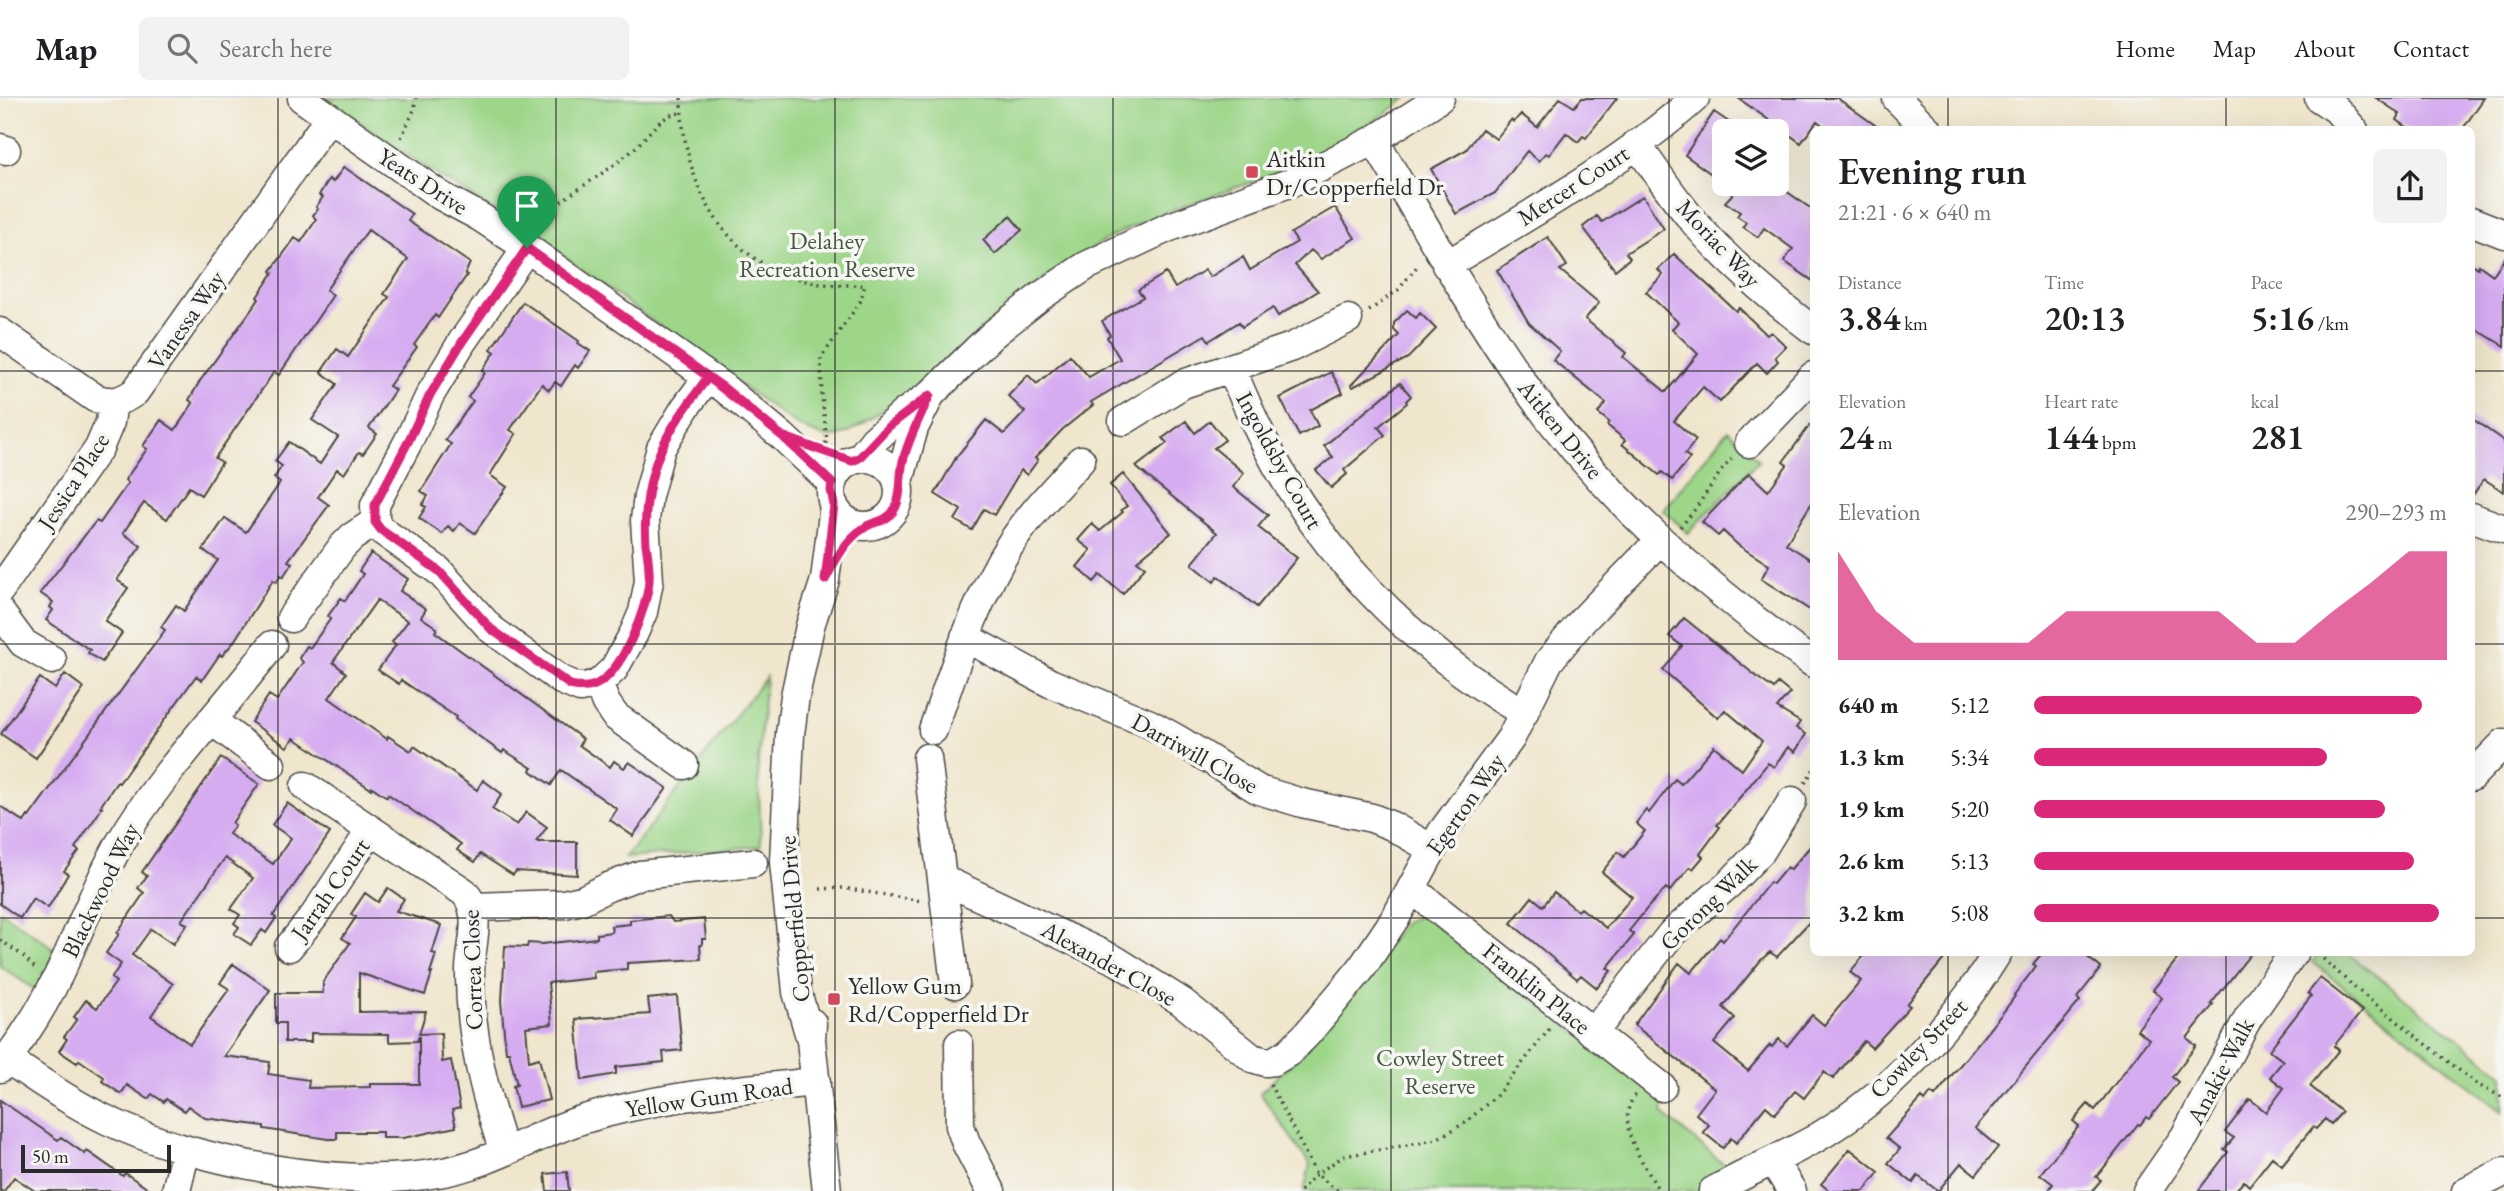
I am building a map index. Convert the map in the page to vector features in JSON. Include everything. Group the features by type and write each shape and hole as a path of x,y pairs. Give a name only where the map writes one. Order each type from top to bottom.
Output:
{"street":[{"name":"Yeats Drive","path":"302,98 441,196 480,217 527,248 708,377 782,436 833,494"},
{"path":"856,460 880,461 895,475 898,485 899,495 892,513 884,520 866,526 846,520 833,494 836,473 856,460 896,420 930,395 1008,321 1086,266 1167,228 1292,182 1374,140 1440,98"},
{"name":"Mercer Court","path":"1433,264 1517,222 1665,124 1695,98"},
{"path":"1897,99 1924,126"},
{"name":"Vanessa Way","path":"113,402 135,392 329,118"},
{"name":"Aitken Drive","path":"1374,140 1433,264 1495,342 1544,412 1611,490 1660,540 1751,619 1810,661"},
{"name":"Moriac Way","path":"1636,144 1690,217 1716,247 1766,293 1810,328"},
{"path":"2475,223 2504,234"},
{"path":"527,248 443,370 404,451 379,494 375,505 375,522 390,537 439,571 491,629 570,685 580,688 598,684 614,669 643,612 649,580 646,520 648,496 661,448 708,377"},
{"name":"Ingoldsby Court","path":"1123,421 1183,384 1292,347 1348,319"},
{"path":"0,332 88,394 113,402"},
{"name":"Ingoldsby Court","path":"1231,368 1259,432 1297,498 1325,540 1359,581 1434,652 1470,679 1524,713"},
{"path":"1749,443 1810,379"},
{"path":"898,485 914,428 930,395"},
{"name":"Jessica Place","path":"0,590 99,448 110,422 113,402"},
{"name":"Yeats Drive","path":"782,436 856,460"},
{"path":"933,730 965,637 1002,559 1030,517 1081,460"},
{"name":"Copperfield Drive","path":"827,1191 811,1040 812,996 802,866 788,796 795,696 807,639 825,580 833,494"},
{"path":"2475,518 2504,529"},
{"path":"292,618 342,547 375,522"},
{"name":"Copperfield Drive","path":"825,580 841,551 866,526"},
{"name":"Egerton Way","path":"1266,1062 1274,1061 1289,1052 1338,998 1380,943 1451,819 1505,748 1549,661 1582,621 1660,540"},
{"path":"0,612 23,643 52,660"},
{"name":"Darriwill Close","path":"965,637 1050,683 1168,734 1259,790 1302,803 1371,818 1392,826 1432,849"},
{"name":"Blackwood Way","path":"4,1064 48,995 108,864 123,838 167,772 272,645"},
{"path":"598,684 615,716 684,765"},
{"path":"211,720 271,765"},
{"path":"2475,774 2504,743"},
{"path":"927,758 955,984"},
{"name":"Correa Close","path":"305,786 464,892 474,907 471,985 475,1050 482,1083 504,1152"},
{"name":"Gorong Walk","path":"1593,1033 1672,933 1761,851 1792,802"},
{"name":"Jarrah Court","path":"289,947 314,916 371,831"},
{"path":"474,907 564,904 582,900 640,876 753,863"},
{"name":"Franklin Place","path":"1412,889 1655,1082"},
{"name":"Alexander Close","path":"943,891 1117,961 1182,1002 1252,1058 1266,1062"},
{"name":"Cowley Street","path":"1713,1191 1825,1132 1872,1098 1927,1046 1967,999 1995,956"},
{"name":"Anakie Walk","path":"2147,1191 2185,1136 2248,1018 2291,956"},
{"path":"959,1044 960,1126 965,1143 990,1191"},
{"name":"Yellow Gum Road","path":"4,1064 109,1121 186,1150 247,1164 411,1184 504,1152 579,1121 660,1100 816,1082"},
{"path":"176,1191 186,1150"},
{"path":"1773,1161 1792,1191"},
{"path":"2466,1191 2504,1172"}],"path":[{"path":"388,158 410,120 416,98"},
{"path":"681,98 684,144 690,169 701,195 727,235 758,260 794,277 810,282 865,285 860,302 821,358 822,397 828,442 820,450"},
{"path":"526,219 534,224 557,202 635,148 666,117 681,113"},
{"path":"1348,319 1365,314 1382,304 1433,264"},
{"path":"1660,540 1674,533 1688,519 1716,477 1749,443"},
{"path":"820,890 843,888 896,898 943,891"},
{"path":"0,940 22,955 37,970 39,989 48,995"},
{"path":"2319,956 2354,987 2478,1085 2504,1098"},
{"path":"1300,1191 1316,1174 1343,1156 1425,1142 1465,1123 1497,1095 1564,1010"},
{"path":"1266,1062 1266,1077 1316,1174 1338,1191"},
{"path":"1655,1082 1630,1102 1626,1118 1629,1135 1659,1191"}],"green space":[{"name":"Delahey Recreation Reserve","path":"325,98 1407,98 1348,137 1300,163 1168,211 1102,242 1006,309 927,376 872,418 849,432 827,437 815,434 789,420 531,233 440,177"},
{"path":"1728,430 1759,460 1688,533 1663,510"},
{"path":"766,677 758,762 761,846 625,858"},
{"path":"0,911 49,945 59,956 40,993 0,966"},
{"name":"Cowley Street Reserve","path":"1424,915 1664,1100 1662,1113 1730,1170 1697,1191 1304,1191 1310,1165 1260,1093 1296,1059 1406,921"},
{"path":"2317,956 2351,956 2504,1075 2503,1112 2312,962"}],"building":[{"path":"1560,98 1574,107 1582,98 1617,98 1586,138 1583,136 1578,142 1566,133 1549,155 1546,153 1539,161 1527,151 1495,193 1456,214 1431,169 1466,150 1482,129 1496,139 1511,120 1514,122 1521,114 1537,127"},
{"path":"1738,98 1837,98 1876,126 1824,126 1817,121 1810,126 1810,131 1801,143 1789,134 1789,119 1767,119"},
{"path":"2376,98 2484,98 2465,126 2405,126 2397,120 2400,114"},
{"path":"1714,112 1724,119 1712,119 1712,174 1685,155"},
{"path":"344,167 412,214 408,221 470,263 465,274 467,275 438,318 435,315 414,345 417,347 389,386 395,390 369,428 377,434 363,454 359,452 344,474 337,469 318,497 329,505 288,561 292,563 283,577 281,575 276,582 273,580 233,643 222,656 220,654 202,680 196,676 119,783 117,782 75,848 79,851 64,871 68,874 48,908 33,898 20,918 0,904 0,806 24,822 29,817 165,630 161,627 176,605 184,611 218,560 203,550 225,518 246,532 280,483 274,478 282,466 275,461 289,442 320,464 338,437 312,420 337,384 321,372 337,349 348,357 389,297 384,294 408,259 368,230 326,290 333,295 279,375 274,372 215,458 222,462 201,495 189,487 167,519 144,503 123,533 141,546 117,580 128,588 105,621 122,633 102,662 88,653 90,650 46,620 53,610 50,607 53,602 40,593 96,521 100,523 128,483 125,480 147,449 143,446 161,420 175,430 193,403 189,400 200,381 259,299 257,297 273,273 271,271 295,238 301,242 316,220 313,215 323,197 319,195 329,179 333,182"},
{"path":"1789,193 1810,208 1810,279 1784,261 1793,249 1764,228 1758,237 1743,227 1746,222 1737,216 1740,212 1725,202 1731,196 1789,196"},
{"path":"1643,196 1664,229 1626,253 1630,258 1615,270 1583,227 1597,216 1602,222"},
{"path":"1335,207 1355,238 1321,259 1311,250 1295,265 1318,291 1278,316 1273,308 1242,327 1239,322 1209,341 1205,335 1091,402 1093,405 1063,429 1035,458 1038,460 1027,475 1021,470 994,515 984,509 972,530 955,520 961,510 935,494 957,456 986,420 1004,434 1025,412 1008,396 1028,375 1037,384 1070,355 1089,377 1120,359 1107,337 1110,335 1102,321 1143,297 1138,290 1166,273 1175,288 1205,270 1210,277 1243,257 1250,270 1297,242 1291,233"},
{"path":"1010,216 1022,230 995,254 983,240"},
{"path":"1548,237 1567,266 1560,270 1599,303 1585,319 1626,353 1623,357 1666,392 1698,354 1672,329 1678,322 1646,292 1663,275 1658,270 1674,254 1736,311 1739,308 1767,335 1771,332 1786,346 1775,357 1778,361 1767,373 1757,363 1720,402 1703,387 1674,421 1696,440 1685,454 1690,458 1672,480 1662,472 1659,475 1622,444 1625,440 1607,425 1609,422 1598,413 1606,403 1553,360 1560,351 1529,323 1497,270"},
{"path":"2504,259 2504,346 2475,328 2475,266 2478,268 2479,265 2493,275"},
{"path":"523,302 590,351 578,368 575,365 561,386 555,382 549,390 542,384 510,430 516,434 490,475 507,487 475,533 460,523 454,531 448,526 442,534 419,518 426,507 422,505 428,496 421,491 451,444 445,440 473,401 468,397 485,373 482,371 495,352 491,349"},
{"path":"1407,310 1416,318 1420,313 1436,329 1408,358 1353,387 1351,385 1399,335 1394,330 1394,323"},
{"path":"1331,372 1343,393 1310,410 1318,426 1299,436 1280,398"},
{"path":"1400,383 1411,396 1407,403 1378,427 1385,435 1344,470 1347,474 1331,488 1316,470 1333,457 1324,446"},
{"path":"1186,421 1195,433 1210,421 1225,440 1214,448 1244,473 1233,487 1268,515 1258,527 1297,558 1257,607 1218,576 1214,582 1192,564 1217,533 1136,467 1167,443 1163,438"},
{"path":"2475,421 2504,441 2504,492 2484,479 2475,492"},
{"path":"1810,425 1810,506 1786,544 1810,559 1810,610 1761,579 1769,565 1738,545 1723,531 1718,536 1702,522 1749,473 1768,491 1787,465 1783,462"},
{"path":"1123,474 1171,533 1137,561 1145,567 1123,594 1100,575 1094,582 1077,567 1091,550 1078,540 1092,524 1100,531 1127,506 1110,485"},
{"path":"371,553 408,579 400,591 426,609 421,617 437,628 435,632 583,739 579,745 610,767 614,761 624,768 629,762 667,788 633,836 610,820 617,809 561,770 551,785 530,770 532,768 504,750 502,753 455,719 456,717 401,680 399,684 378,670 396,645 392,642 408,621 377,600 333,662 346,673 329,698 387,739 388,736 411,751 414,746 477,790 483,780 502,794 492,809 517,825 526,812 547,827 536,842 577,842 577,875 516,871 513,875 480,854 475,862 457,850 461,844 388,794 387,797 372,787 371,789 294,738 287,747 251,722 269,695 277,700 303,662 299,658 307,646 310,648 331,618 328,616 341,598 345,601 363,574 359,571"},
{"path":"1684,618 1761,680 1774,689 1778,683 1790,693 1777,708 1800,722 1796,728 1806,734 1795,752 1788,747 1774,767 1768,763 1717,825 1720,827 1700,854 1703,857 1693,869 1690,867 1670,891 1666,888 1649,906 1629,931 1634,935 1607,968 1611,971 1597,988 1581,975 1577,979 1511,923 1532,897 1543,906 1554,892 1578,911 1581,908 1606,928 1632,897 1602,872 1618,852 1624,857 1645,831 1636,823 1646,810 1649,813 1675,779 1681,784 1714,746 1742,770 1762,741 1725,710 1718,718 1663,670 1682,646 1669,636"},
{"path":"65,674 84,688 36,758 1,734 40,678 55,689"},
{"path":"221,758 259,784 232,823 235,825 229,834 273,864 291,838 272,825 287,803 330,833 273,916 276,918 266,933 262,930 251,945 234,934 239,927 234,923 240,915 231,909 253,878 225,858 181,921 187,924 173,944 151,929 132,955 173,984 151,1016 190,1044 229,989 220,983 233,964 270,990 224,1056 270,1062 268,1074 309,1080 308,1088 419,1084 419,1036 417,1041 389,1042 389,1034 311,1033 311,1042 285,1042 285,1023 276,1023 276,993 323,993 323,982 350,943 342,938 356,917 351,914 365,893 378,902 388,888 404,899 396,911 441,925 432,953 436,954 432,973 425,995 359,973 359,1012 426,1011 419,1034 441,1033 442,1062 451,1060 460,1108 452,1110 456,1127 403,1138 382,1138 382,1132 337,1132 337,1139 328,1139 205,1118 188,1106 184,1111 166,1099 164,1102 152,1094 148,1099 127,1085 121,1094 102,1081 104,1077 79,1060 77,1063 59,1051 67,1039 64,1037 77,1019 74,1017 86,1000 97,1008 116,982 111,978 121,964 106,953 144,893 138,888 147,876 142,872"},
{"path":"1810,847 1810,921 1777,957 1770,952 1761,960 1723,1007 1735,1018 1714,1043 1748,1071 1770,1045 1772,1047 1779,1039 1787,1046 1812,1015 1824,1025 1861,981 1850,972 1864,956 1941,956 1944,959 1907,1004 1910,1006 1872,1048 1864,1041 1833,1079 1824,1072 1804,1098 1795,1091 1775,1114 1766,1106 1736,1143 1731,1138 1723,1148 1703,1132 1709,1125 1696,1114 1715,1089 1634,1025 1679,963 1691,973 1720,938 1723,941 1770,882 1773,884 1787,867 1790,870"},
{"path":"669,916 673,922 704,919 706,939 702,939 700,945 701,959 627,963 627,969 593,972 594,978 548,983 552,1024 526,1027 529,1061 539,1058 549,1100 518,1107 513,1086 517,1085 509,1052 506,1052 501,1001 505,946 527,947 528,943 597,938 597,934 612,932 611,926 630,924 630,920"},
{"path":"2040,956 2086,956 2101,968 2077,998 2080,1001 1975,1128 1998,1147 1976,1175 1961,1163 1938,1191 1918,1176 1913,1183 1888,1163 1900,1149 1886,1138 1922,1098 1925,1101 1931,1093 1935,1096 2005,1010 2036,966 2033,964"},
{"path":"2180,956 2249,956 2187,1038 2196,1046 2172,1077 2178,1082 2149,1119 2146,1117 2138,1124 2096,1177 2101,1180 2092,1191 2048,1191 2053,1184 2040,1174 2079,1126 2073,1121 2088,1104 2095,1110 2149,1039 2137,1030 2162,998 2153,990"},
{"path":"2320,978 2362,1011 2334,1046 2339,1050 2310,1086 2342,1112 2331,1124 2325,1119 2316,1129 2313,1127 2282,1165 2272,1157 2249,1186 2244,1181 2235,1191 2198,1191 2228,1152 2224,1149 2234,1138 2225,1132 2250,1099 2266,1112 2284,1088 2270,1077 2283,1061 2269,1050 2311,996 2308,993"},
{"path":"677,996 682,1050 663,1052 664,1062 616,1067 616,1074 582,1080 576,1019 650,1014 648,999"},
{"path":"0,1100 58,1140 61,1137 85,1154 87,1151 123,1176 125,1173 151,1191 35,1191 14,1177 4,1191 0,1191"},
{"path":"1850,1149 1879,1172 1864,1191 1830,1191 1821,1184"},
{"path":"567,1172 569,1191 547,1191 545,1174"}],"place":[{"name":"Aitkin Dr/Copperfield Dr","path":"1252,172"},
{"name":"Yellow Gum Rd/Copperfield Dr","path":"834,999"}],"route":[{"path":"527,248 443,370 399,460 379,494 374,515 381,530 439,571 503,639 561,680 580,688 598,684 614,669 634,633 648,594 648,496 661,448 671,429 708,377 747,406 832,483 831,498 834,505 825,580 841,551 852,538 866,526 884,520 892,513 897,505 898,485 909,442 930,395 888,427 859,458 852,461 820,450 782,436 747,406 724,388 527,248"}]}
